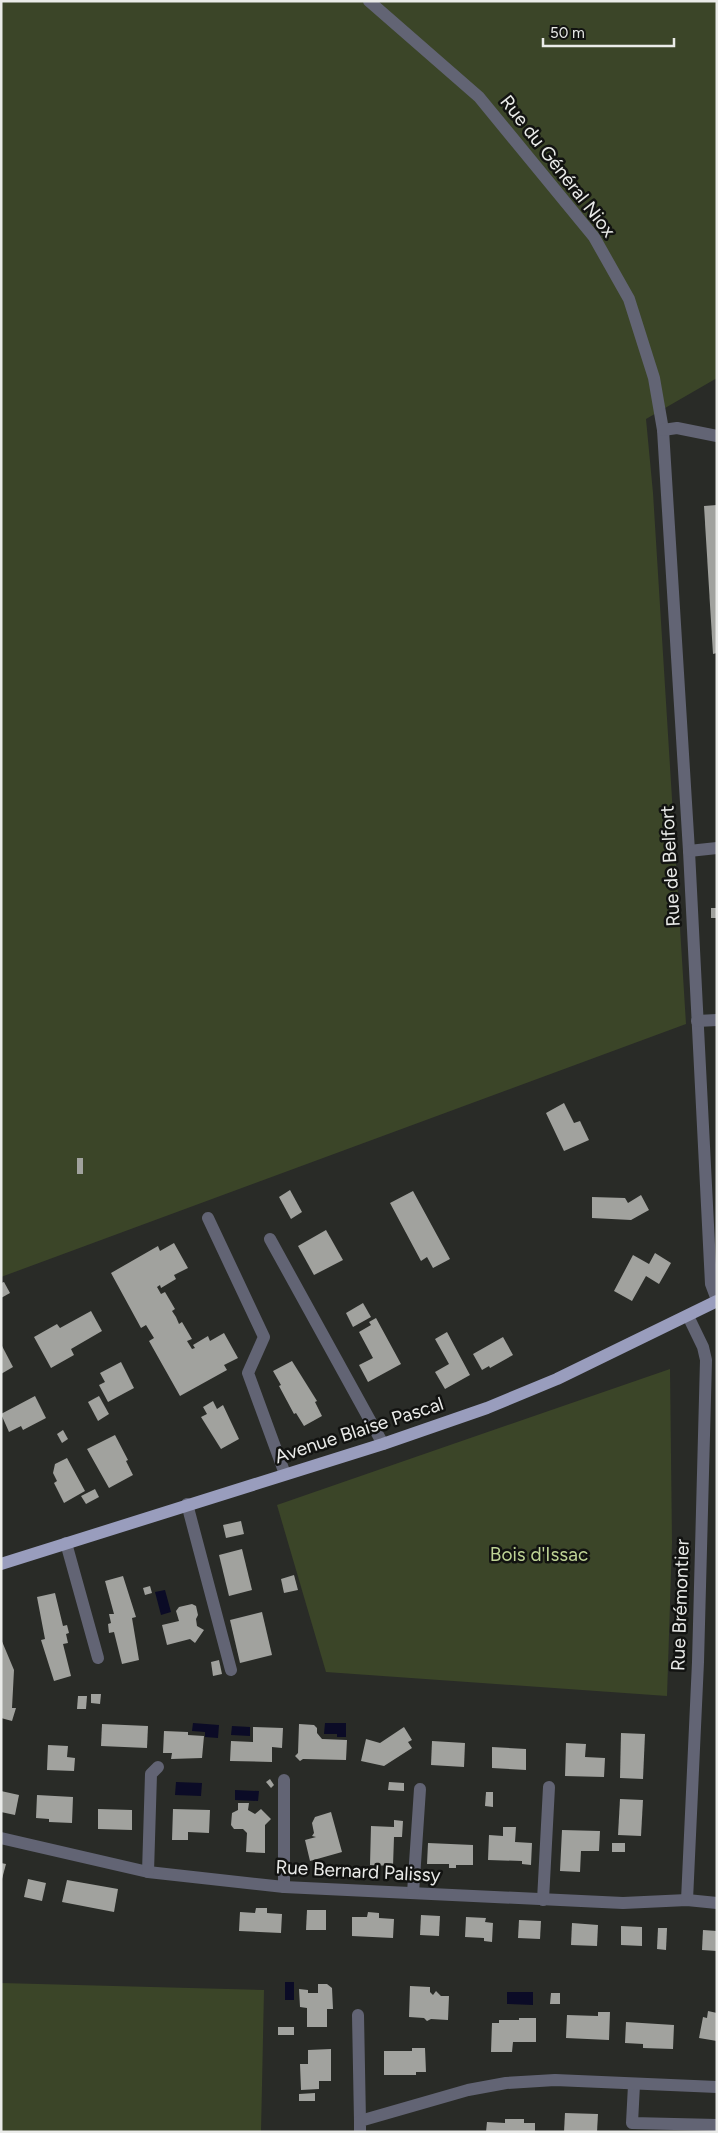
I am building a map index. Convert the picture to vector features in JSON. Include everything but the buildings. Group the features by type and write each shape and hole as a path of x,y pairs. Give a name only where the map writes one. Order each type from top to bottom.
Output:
{"main road":[{"name":"Avenue Blaise Pascal","path":"1,1564 382,1444 487,1408 557,1379 717,1301"}],"street":[{"name":"Rue du Général Niox","path":"369,1 479,97 594,237 629,299 654,378 663,430"},
{"path":"663,430 677,428 717,436"},
{"name":"Rue de Belfort","path":"663,430 689,851 711,1284 717,1301"},
{"path":"689,851 717,848"},
{"path":"697,1020 717,1020"},
{"path":"208,1218 264,1337 248,1373 285,1474"},
{"path":"270,1239 382,1444"},
{"name":"Rue Brémontier","path":"687,1900 698,1662 706,1360 703,1347 688,1316"},
{"path":"187,1504 231,1670"},
{"path":"66,1543 98,1658"},
{"path":"148,1872 151,1774 158,1767"},
{"path":"284,1780 284,1886"},
{"path":"543,1900 549,1787"},
{"path":"413,1893 420,1789"},
{"name":"Rue Bernard Palissy","path":"1,1838 148,1872 284,1886 543,1900 623,1903 687,1900 717,1903"},
{"path":"358,2016 360,2126 468,2090 506,2083 555,2080 634,2085 717,2087"},
{"path":"634,2085 632,2127 717,2125"}],"green space":[{"path":"1,1 717,1 717,378 646,419 653,493 686,1024 1,1277"},
{"name":"Bois d'Issac","path":"670,1369 672,1543 667,1696 326,1672 277,1505"},
{"path":"1,1983 264,1990 261,2132 1,2132"}],"water":[{"path":"165,1590 171,1612 161,1615 155,1592"},
{"path":"193,1723 219,1725 218,1738 205,1737 205,1732 192,1731"},
{"path":"325,1723 346,1723 346,1737 337,1737 337,1734 324,1734"},
{"path":"232,1726 250,1727 250,1736 231,1735"},
{"path":"176,1782 202,1783 201,1796 175,1795"},
{"path":"235,1790 259,1791 258,1801 235,1800"},
{"path":"285,1982 294,1982 294,2000 285,2000"},
{"path":"507,1992 533,1992 533,2005 507,2004"}]}
